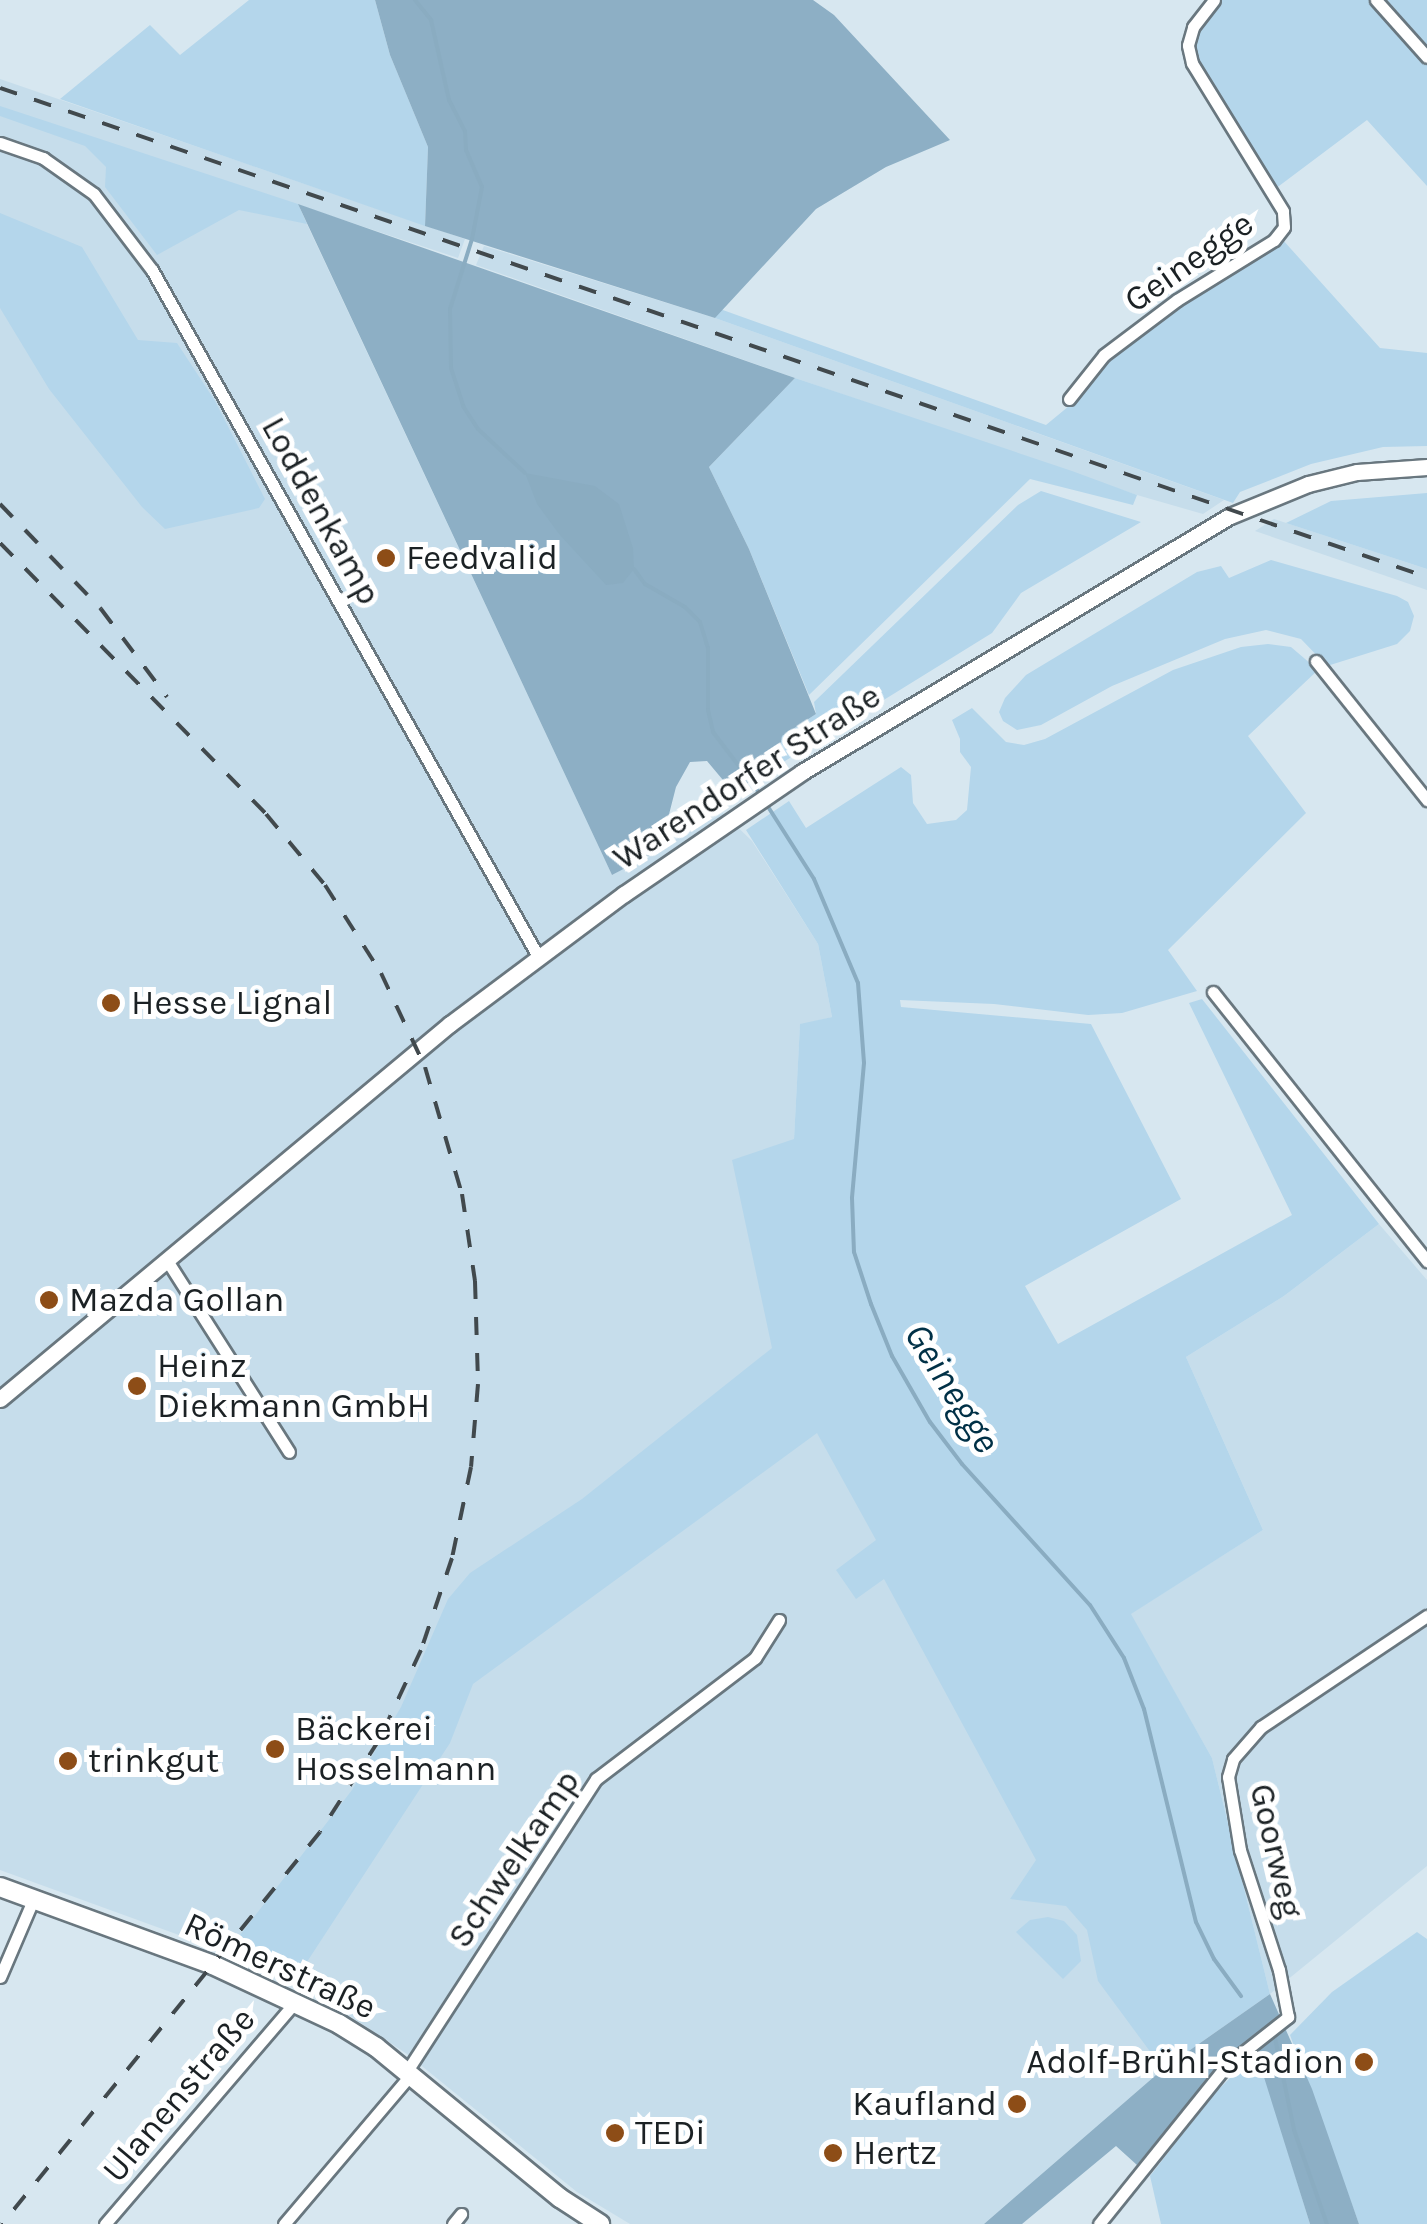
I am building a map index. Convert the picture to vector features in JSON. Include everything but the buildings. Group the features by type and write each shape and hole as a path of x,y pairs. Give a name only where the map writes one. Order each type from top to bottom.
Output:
{"main road":[{"name":"Römerstraße","path":"0,1888 213,1965 357,2034 409,2072 548,2188 600,2224"}],"street":[{"name":"Geinegge","path":"1069,400 1104,355 1177,300 1274,240 1284,227 1284,211 1192,63 1188,44 1193,26 1214,0"},
{"path":"1376,0 1427,57"},
{"name":"Loddenkamp","path":"0,143 44,158 94,194 152,270 538,958"},
{"name":"Warendorfer Straße","path":"0,1399 418,1050 538,958 802,772 1230,516 1308,484 1357,472 1427,467"},
{"path":"1316,660 1427,800"},
{"path":"1213,992 1427,1261"},
{"path":"168,1262 289,1452"},
{"name":"Goorweg","path":"1100,2224 1209,2086 1254,2042 1288,2016 1279,1970 1240,1850 1228,1777 1233,1760 1261,1726 1427,1616"},
{"name":"Schwelkamp","path":"284,2224 409,2072 596,1780 755,1658 779,1620"},
{"path":"0,1977 33,1900"},
{"name":"Ulanenstraße","path":"105,2224 295,2002"}],"shaded area":[{"path":"249,0 375,0 390,55 428,147 425,226 60,99 150,25 180,55"},
{"path":"375,0 813,0 834,15 950,140 886,167 816,209 715,318 425,226 428,147 390,55"},
{"path":"1218,0 1427,0 1427,186 1367,120 1275,189 1195,58 1194,35"},
{"path":"0,79 465,239 458,258 298,205 612,875 723,813 752,841 818,944 832,1017 800,1025 794,1139 766,1310 773,1348 1163,2069 984,2224 630,2224 577,2192 407,2054 329,2002 256,1963 0,1870"},
{"path":"0,106 298,204 307,224 239,210 157,255 105,187 106,167 85,146 0,116"},
{"path":"298,204 795,378 709,467 749,549 816,714 782,736 777,766 733,792 707,761 690,762 676,787 666,826 652,854 612,875"},
{"path":"0,213 82,247 138,340 177,343 215,401 265,499 259,508 165,529 142,507 49,389 0,308"},
{"path":"1282,239 1380,348 1427,353 1427,446 1383,447 1311,464 1240,492 1233,503 715,318 720,309 1046,425 1069,406 1108,357"},
{"path":"484,246 715,318 1224,500 1203,514 795,378 476,265"},
{"path":"795,378 1137,495 1133,505 1030,479 809,695 749,549 709,467"},
{"path":"525,473 595,486 619,504 633,548 634,569 623,583 606,585 559,534 537,504"},
{"path":"1041,491 1141,522 1021,593 992,633 777,766 782,736 816,714 814,702 1018,505"},
{"path":"1427,493 1427,569 1286,523 1331,501"},
{"path":"1274,519 1427,569 1427,590 1255,531"},
{"path":"1271,560 1397,596 1408,602 1414,616 1410,631 1397,644 1327,666 1301,639 1266,630 1225,639 1112,686 1041,725 1017,730 1003,721 999,712 1005,698 1026,675 1197,572 1221,566 1229,578"},
{"path":"1241,647 1291,647 1318,670 1248,736 1306,813 1168,950 1197,991 1122,1013 1088,1015 994,1004 900,1000 901,1007 1091,1024 1181,1199 1025,1286 1058,1344 1292,1215 1189,1003 1202,999 1379,1224 1284,1296 1186,1357 1263,1530 1131,1614 1212,1758 1270,1994 1163,2069 1098,1981 1087,1930 1066,1906 1010,1899 1036,1860 884,1579 856,1599 836,1570 876,1540 817,1433 473,1684 450,1743 301,1971 299,1987 227,1952 352,1790 401,1707 448,1599 470,1573 582,1499 772,1348 732,1160 794,1139 800,1024 832,1017 818,944 746,830 789,801 806,828 901,767 911,775 913,803 927,824 956,820 967,810 971,767 960,752 960,739 952,720 972,708 1006,742 1024,745 1045,739 1173,670"},
{"path":"1379,1224 1427,1280 1427,1866 1270,1994 1212,1758 1130,1614 1263,1530 1186,1357 1284,1296"},
{"path":"1048,1917 1064,1921 1077,1935 1081,1961 1063,1979 1016,1932 1030,1920"},
{"name":"Adolf-Brühl-Stadion","path":"1417,1932 1427,1939 1427,2224 1359,2224 1290,2035 1332,1992"},
{"path":"1270,1994 1312,2089 1359,2224 1310,2224 1252,2039 1221,2063 1137,2165 1116,2146 1022,2224 984,2224 1163,2069"},
{"path":"1257,2051 1310,2224 1161,2224 1150,2176 1212,2096"}],"waterway":[{"name":"Geinegge","path":"415,0 431,20 449,100 465,131 466,150 482,187 472,239 450,309 451,368 463,406 478,429 525,473"},
{"name":"Geinegge","path":"634,569 645,584 685,607 700,622 708,648 708,710 713,732 760,794"},
{"name":"Geinegge","path":"765,802 814,879 858,983 864,1063 852,1198 854,1252 871,1304 892,1356 930,1422 962,1464 1090,1605 1124,1658 1144,1709 1196,1922 1214,1959 1241,1996"},
{"name":"Geinegge","path":"1274,2033 1294,2130 1327,2224"}],"railway":[{"path":"0,88 1427,577"},
{"path":"0,504 101,609 167,697"},
{"path":"0,543 266,814 325,885 381,973 425,1067 462,1194 475,1281 478,1384 471,1467 452,1558 421,1650 379,1740 320,1832 2,2224"}],"place":[{"name":"Feedvalid","path":"386,558"},
{"name":"Hesse Lignal","path":"111,1003"},
{"name":"Mazda Gollan","path":"49,1300"},
{"name":"Heinz Diekmann GmbH","path":"137,1386"},
{"name":"Bäckerei Hosselmann","path":"275,1749"},
{"name":"trinkgut","path":"68,1761"},
{"name":"Adolf-Brühl-Stadion","path":"1364,2062"},
{"name":"Kaufland","path":"1017,2104"},
{"name":"TEDi","path":"615,2133"},
{"name":"Hertz","path":"833,2153"}]}
